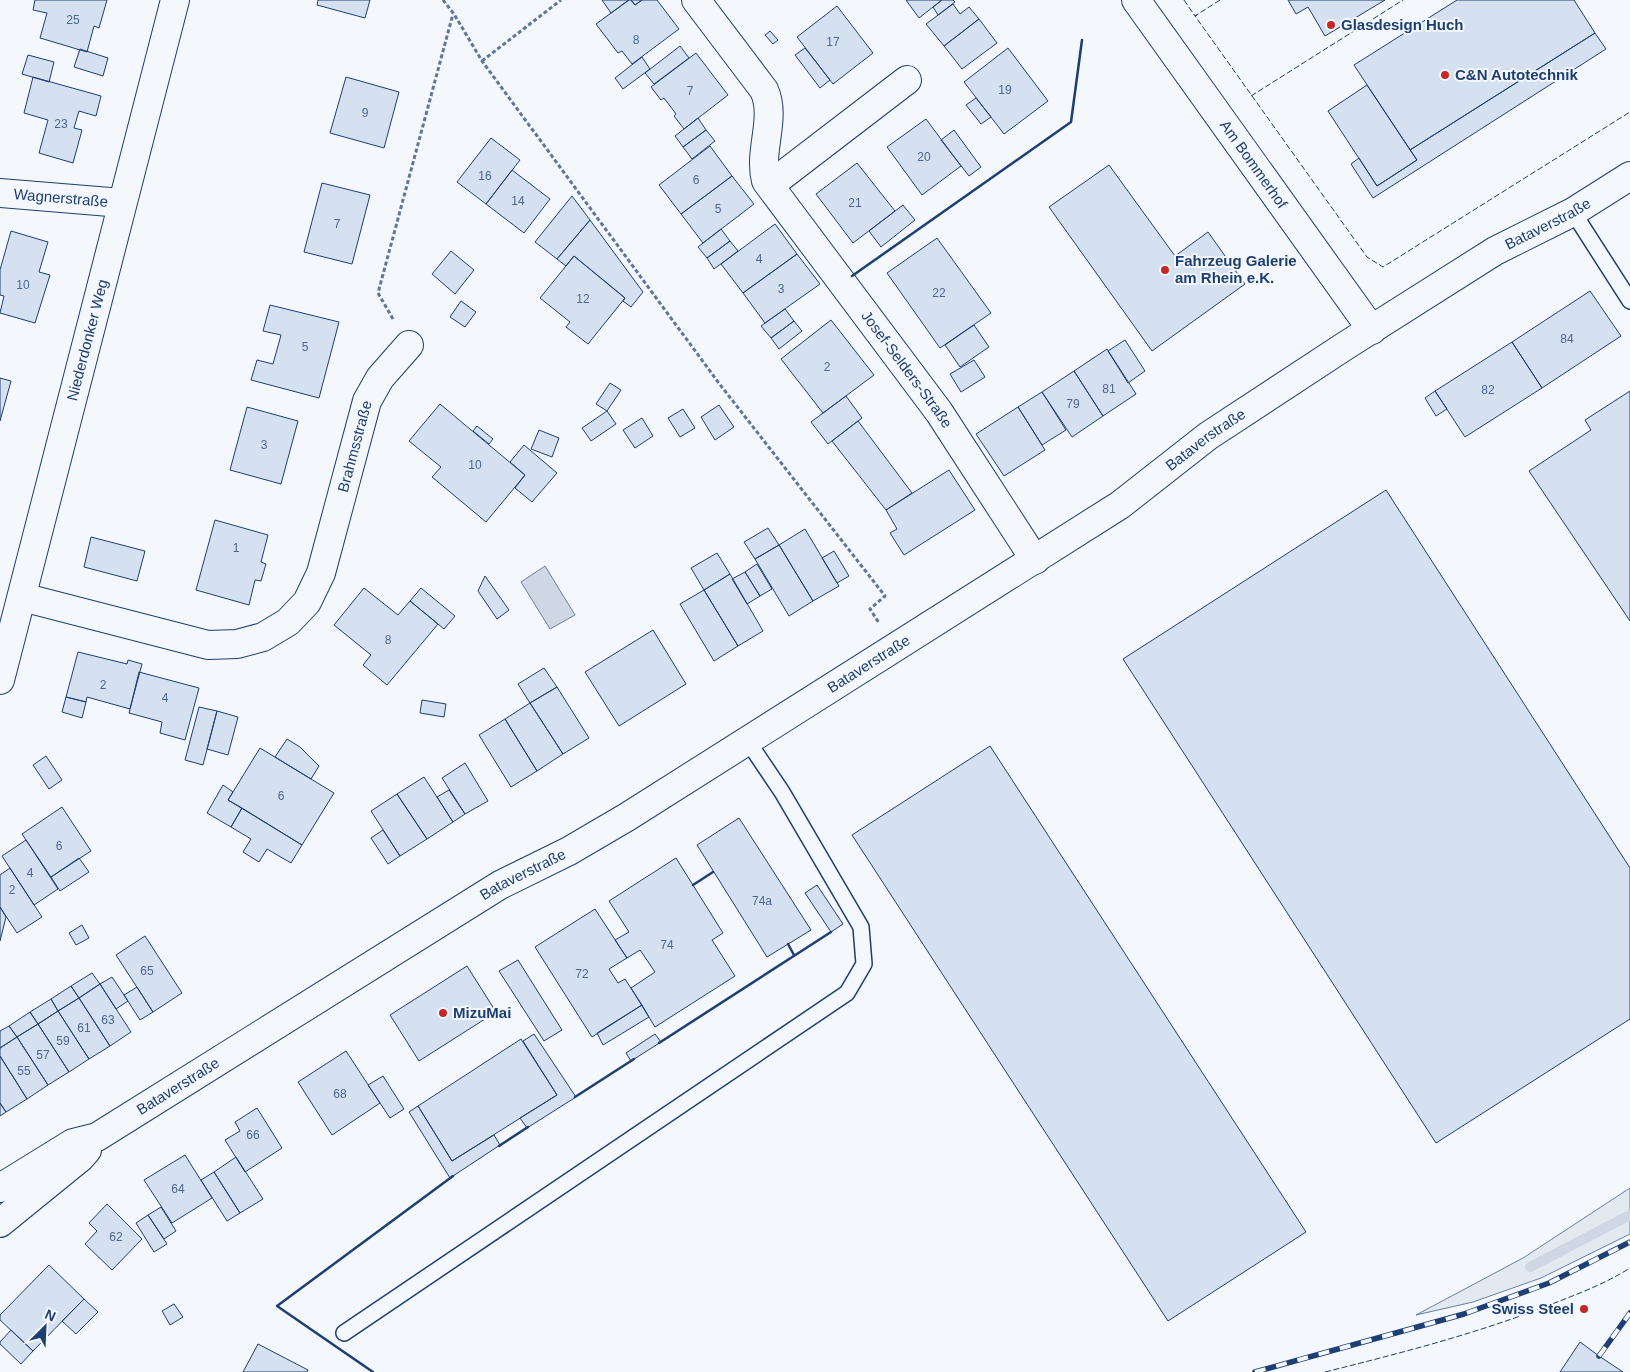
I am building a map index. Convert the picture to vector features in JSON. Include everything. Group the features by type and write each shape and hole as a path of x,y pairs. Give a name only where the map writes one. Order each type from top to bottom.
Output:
{"street":[{"name":"Niederdonker Weg","path":"0,680 175,0"},
{"name":"Josef-Selders-Straße","path":"696,0 764,90 768,99 769,110 763,170 766,181 939,412 1035,560"},
{"name":"Am Bommerhof","path":"1136,0 1372,330"},
{"path":"770,185 907,80"},
{"name":"Bataverstraße","path":"0,1188 73,1143 97,1137 500,885 577,846 627,817 1120,506 1208,436 1495,251 1574,212 1630,176"},
{"name":"Wagnerstraße","path":"0,193 122,203"},
{"name":"Brahmsstraße","path":"22,597 208,645 237,644 263,638 288,622 307,602 321,574 367,400 380,378 409,345"},
{"name":"Bataverstraße","path":"0,1223 80,1158 97,1137"}],"lane":[{"path":"1574,212 1630,302"},
{"path":"344,1333 847,993 864,964 861,927 782,792 748,740"}],"path":[{"path":"443,0 454,14 482,61 718,382 885,596 870,609 895,648"},
{"path":"482,61 561,0"},
{"path":"409,345 378,293 454,14"}],"shaded area":[{"path":"545,566 575,615 550,629 521,582"},
{"path":"1630,1188 1630,1234 1541,1278 1473,1302 1416,1315 1523,1258"}],"building":[{"path":"35,0 107,0 99,28 94,26 87,52 40,38 47,13 33,10"},
{"path":"318,0 370,0 365,18 317,5"},
{"path":"602,0 629,0 611,13"},
{"path":"629,0 635,5 642,0 657,0 679,29 632,64 622,51 618,53 596,24"},
{"path":"631,0 642,0 635,5"},
{"path":"906,0 942,0 919,18"},
{"path":"942,0 953,0 955,2 938,15 933,7"},
{"name":"Glasdesign Huch","path":"1288,0 1385,0 1325,36 1308,7 1296,14"},
{"name":"C&N Autotechnik","path":"1457,0 1574,0 1595,33 1410,150 1354,65"},
{"path":"953,4 960,14 969,7 979,19 944,46 926,24"},
{"path":"837,6 873,53 833,84 797,37"},
{"path":"979,19 997,43 962,69 944,46"},
{"path":"770,31 778,40 773,44 765,35"},
{"path":"1595,33 1606,49 1373,198 1351,164 1359,158 1377,186 1417,160 1410,150"},
{"path":"680,46 689,58 654,84 645,73"},
{"path":"805,48 830,80 820,88 795,55"},
{"path":"1008,48 1048,101 1004,134 964,82"},
{"path":"80,49 108,58 103,76 74,67"},
{"path":"696,53 728,95 684,129 664,98 661,100 651,87"},
{"path":"28,55 54,62 49,82 22,74"},
{"path":"642,57 650,69 623,89 615,78"},
{"path":"33,77 101,96 96,116 79,111 74,128 82,130 73,163 39,153 48,120 24,113"},
{"path":"346,77 399,92 384,148 330,133"},
{"path":"1367,85 1417,160 1377,186 1328,111"},
{"path":"976,98 991,117 981,124 966,105"},
{"path":"698,118 706,130 683,147 675,136"},
{"path":"926,119 961,166 922,195 887,147"},
{"path":"706,130 715,141 692,159 683,147"},
{"path":"954,130 981,167 969,176 941,140"},
{"path":"491,138 520,160 486,204 457,182"},
{"path":"710,146 732,176 681,214 659,185"},
{"path":"857,163 895,211 853,243 816,194"},
{"name":"Fahrzeug Galerie am Rhein e.K.","path":"1109,165 1175,256 1208,232 1245,284 1152,351 1049,207"},
{"path":"512,170 550,199 524,233 486,204"},
{"path":"732,176 754,204 703,243 681,214"},
{"path":"322,183 370,195 352,264 304,252"},
{"path":"572,196 590,220 557,259 535,242"},
{"path":"903,205 915,220 881,247 869,231"},
{"path":"590,220 643,292 631,307 623,301 625,298 574,256 566,266 557,259"},
{"path":"775,224 797,254 743,293 721,264"},
{"path":"721,229 730,241 707,258 698,247"},
{"path":"11,231 48,242 39,272 50,275 35,323 0,313 4,296 0,295 0,270"},
{"path":"937,238 991,313 940,348 887,273"},
{"path":"730,241 738,251 714,269 707,258"},
{"path":"451,251 474,270 455,294 432,274"},
{"path":"797,254 820,284 765,323 743,293"},
{"path":"574,256 625,298 588,344 566,327 570,322 540,298"},
{"path":"1590,291 1621,336 1542,388 1512,342"},
{"path":"461,301 476,312 465,327 450,317"},
{"path":"270,305 339,322 319,398 251,380 257,360 273,364 281,335 263,331"},
{"path":"785,309 794,321 771,338 761,326"},
{"path":"831,320 874,375 823,413 781,359"},
{"path":"794,321 802,331 779,349 771,338"},
{"path":"974,325 989,347 960,367 945,345"},
{"path":"1125,340 1145,371 1128,383 1108,351"},
{"path":"1512,342 1542,388 1465,437 1435,391"},
{"path":"1107,349 1136,394 1103,416 1074,371"},
{"path":"974,360 985,377 961,392 950,374"},
{"path":"1074,371 1103,416 1072,437 1042,392"},
{"path":"0,378 11,381 0,421"},
{"path":"610,383 621,390 607,411 596,404"},
{"path":"1435,391 1447,409 1436,416 1425,398"},
{"path":"1630,391 1630,621 1529,471 1591,430 1585,420"},
{"path":"1042,392 1066,430 1042,445 1018,407"},
{"path":"846,396 862,418 828,444 811,422"},
{"path":"440,404 525,475 486,522 432,477 441,467 409,441"},
{"path":"719,405 734,427 715,440 701,417"},
{"path":"247,407 298,421 281,484 230,470"},
{"path":"1018,407 1045,450 1004,476 976,434"},
{"path":"683,409 695,428 680,437 668,418"},
{"path":"607,411 616,424 591,441 582,428"},
{"path":"642,418 653,436 635,448 623,430"},
{"path":"858,421 912,493 886,510 832,441"},
{"path":"477,426 493,439 489,444 473,431"},
{"path":"539,430 559,438 552,457 531,449"},
{"path":"524,445 557,473 532,502 515,488 525,475 510,462"},
{"path":"949,470 975,510 904,555 890,533 897,529 886,510"},
{"path":"1386,490 1630,868 1630,1019 1436,1143 1123,659"},
{"path":"215,520 268,535 261,562 266,564 261,581 255,580 249,605 196,590"},
{"path":"768,528 779,545 755,559 744,542"},
{"path":"805,529 839,586 813,601 779,545"},
{"path":"91,537 145,551 137,581 84,567"},
{"path":"779,545 813,601 789,616 755,559"},
{"path":"834,551 849,576 837,583 822,558"},
{"path":"717,553 730,574 704,590 691,568"},
{"path":"757,564 772,589 760,596 745,572"},
{"path":"745,572 760,596 747,604 732,579"},
{"path":"730,574 763,631 738,646 704,590"},
{"path":"485,576 509,610 497,619 478,591"},
{"path":"364,588 398,615 410,601 438,624 387,685 363,665 371,655 334,625"},
{"path":"421,588 455,616 444,629 410,601"},
{"path":"704,590 738,646 714,661 680,604"},
{"path":"653,630 686,684 619,726 585,672"},
{"path":"78,652 127,664 128,660 142,664 130,709 87,697 86,702 66,697"},
{"path":"544,668 557,687 530,703 518,684"},
{"path":"139,672 199,688 185,740 160,733 162,722 129,713"},
{"path":"557,687 589,738 563,754 530,703"},
{"path":"66,697 86,702 82,718 62,712"},
{"path":"422,700 446,704 444,717 420,713"},
{"path":"530,703 563,754 537,771 505,719"},
{"path":"199,707 217,711 203,765 185,760"},
{"path":"217,711 238,717 228,755 207,749"},
{"path":"505,719 537,771 511,787 479,735"},
{"path":"287,739 300,747 319,766 311,779 275,757"},
{"path":"990,746 1306,1232 1168,1321 852,835"},
{"path":"260,748 334,793 302,845 228,800"},
{"path":"46,756 62,780 49,789 33,765"},
{"path":"465,763 488,801 465,814 442,778"},
{"path":"424,777 453,822 427,839 397,794"},
{"path":"223,785 233,792 228,800 242,808 231,827 207,813"},
{"path":"449,790 465,814 453,822 437,797"},
{"path":"397,794 427,839 400,856 371,811"},
{"path":"62,807 91,851 51,877 22,834"},
{"path":"242,808 302,845 291,863 267,849 259,862 243,852 251,839 231,827"},
{"path":"739,818 811,930 767,957 697,845"},
{"path":"383,830 400,856 388,864 371,838"},
{"path":"26,840 58,889 34,905 2,856"},
{"path":"79,858 89,872 60,891 51,877"},
{"path":"676,858 723,933 712,940 735,976 655,1027 631,988 655,972 640,950 627,958 615,940 629,932 609,901"},
{"path":"10,868 42,917 17,933 0,907 0,875"},
{"path":"817,885 843,924 831,932 805,893"},
{"path":"0,907 6,917 0,941"},
{"path":"595,909 627,958 609,969 618,983 625,979 642,1005 592,1037 535,947"},
{"path":"82,925 89,938 76,945 69,933"},
{"path":"145,936 182,993 153,1012 116,955"},
{"path":"518,960 562,1030 544,1041 499,971"},
{"name":"MizuMai","path":"467,966 496,1012 419,1061 390,1015"},
{"path":"92,973 100,984 79,998 71,986"},
{"path":"112,977 128,1001 116,1009 100,984"},
{"path":"100,984 131,1032 110,1046 79,998"},
{"path":"71,986 79,998 58,1011 51,999"},
{"path":"137,987 153,1012 140,1020 124,995"},
{"path":"79,998 110,1046 89,1059 58,1011"},
{"path":"51,999 58,1011 38,1024 30,1012"},
{"path":"642,1005 649,1017 603,1045 597,1033"},
{"path":"58,1011 89,1059 69,1072 38,1024"},
{"path":"30,1012 38,1024 17,1037 9,1026"},
{"path":"38,1024 69,1072 48,1085 17,1037"},
{"path":"9,1026 17,1037 0,1048 0,1031"},
{"path":"534,1034 576,1097 527,1128 520,1118 557,1095 523,1041"},
{"path":"655,1034 661,1042 631,1061 626,1053"},
{"path":"17,1037 48,1085 27,1099 0,1056 0,1048"},
{"path":"521,1039 557,1095 452,1161 418,1106"},
{"path":"346,1051 380,1103 332,1135 298,1082"},
{"path":"0,1056 27,1099 6,1112 0,1103"},
{"path":"383,1076 404,1109 390,1118 368,1085"},
{"path":"0,1103 6,1112 0,1116"},
{"path":"418,1106 452,1161 494,1135 500,1145 450,1178 409,1112"},
{"path":"257,1108 282,1148 245,1172 225,1140 240,1131 235,1122"},
{"path":"185,1155 212,1198 172,1223 144,1180"},
{"path":"236,1157 263,1199 240,1213 214,1172"},
{"path":"214,1172 240,1213 227,1221 201,1180"},
{"path":"107,1204 142,1239 112,1270 85,1244 97,1231 89,1223"},
{"path":"161,1207 176,1231 164,1239 148,1215"},
{"path":"148,1215 167,1244 154,1252 136,1223"},
{"path":"49,1265 84,1299 33,1351 0,1320 0,1315"},
{"path":"84,1299 98,1312 76,1334 62,1321"},
{"path":"174,1304 183,1317 170,1325 162,1311"},
{"path":"11,1330 33,1351 21,1364 0,1344"},
{"path":"1580,1342 1599,1356 1623,1372 1560,1372"},
{"path":"258,1344 308,1370 307,1372 243,1372"}],"waterway":[{"path":"1530,1267 1630,1215"}],"railway":[{"path":"1255,1372 1464,1314 1549,1283 1630,1242"},
{"path":"1599,1356 1630,1313"}],"fence":[{"path":"1184,0 1195,16 1197,15"},
{"path":"1220,0 1195,16 1367,257 1383,267 1630,112"},
{"path":"1251,96 1403,0"},
{"path":"1325,1372 1410,1350 1520,1316 1579,1293 1630,1268"}],"wall":[{"path":"852,276 1071,122 1082,40"},
{"path":"693,885 713,872"},
{"path":"659,1043 831,932"},
{"path":"788,944 794,955"},
{"path":"575,1097 634,1059"},
{"path":"499,1146 528,1127"},
{"path":"373,1372 277,1306 453,1176"}],"place":[{"name":"Glasdesign Huch","path":"1331,25"},
{"name":"C&N Autotechnik","path":"1445,75"},
{"name":"Fahrzeug Galerie am Rhein e.K.","path":"1165,270"},
{"name":"MizuMai","path":"443,1013"},
{"name":"Swiss Steel","path":"1584,1309"}]}
